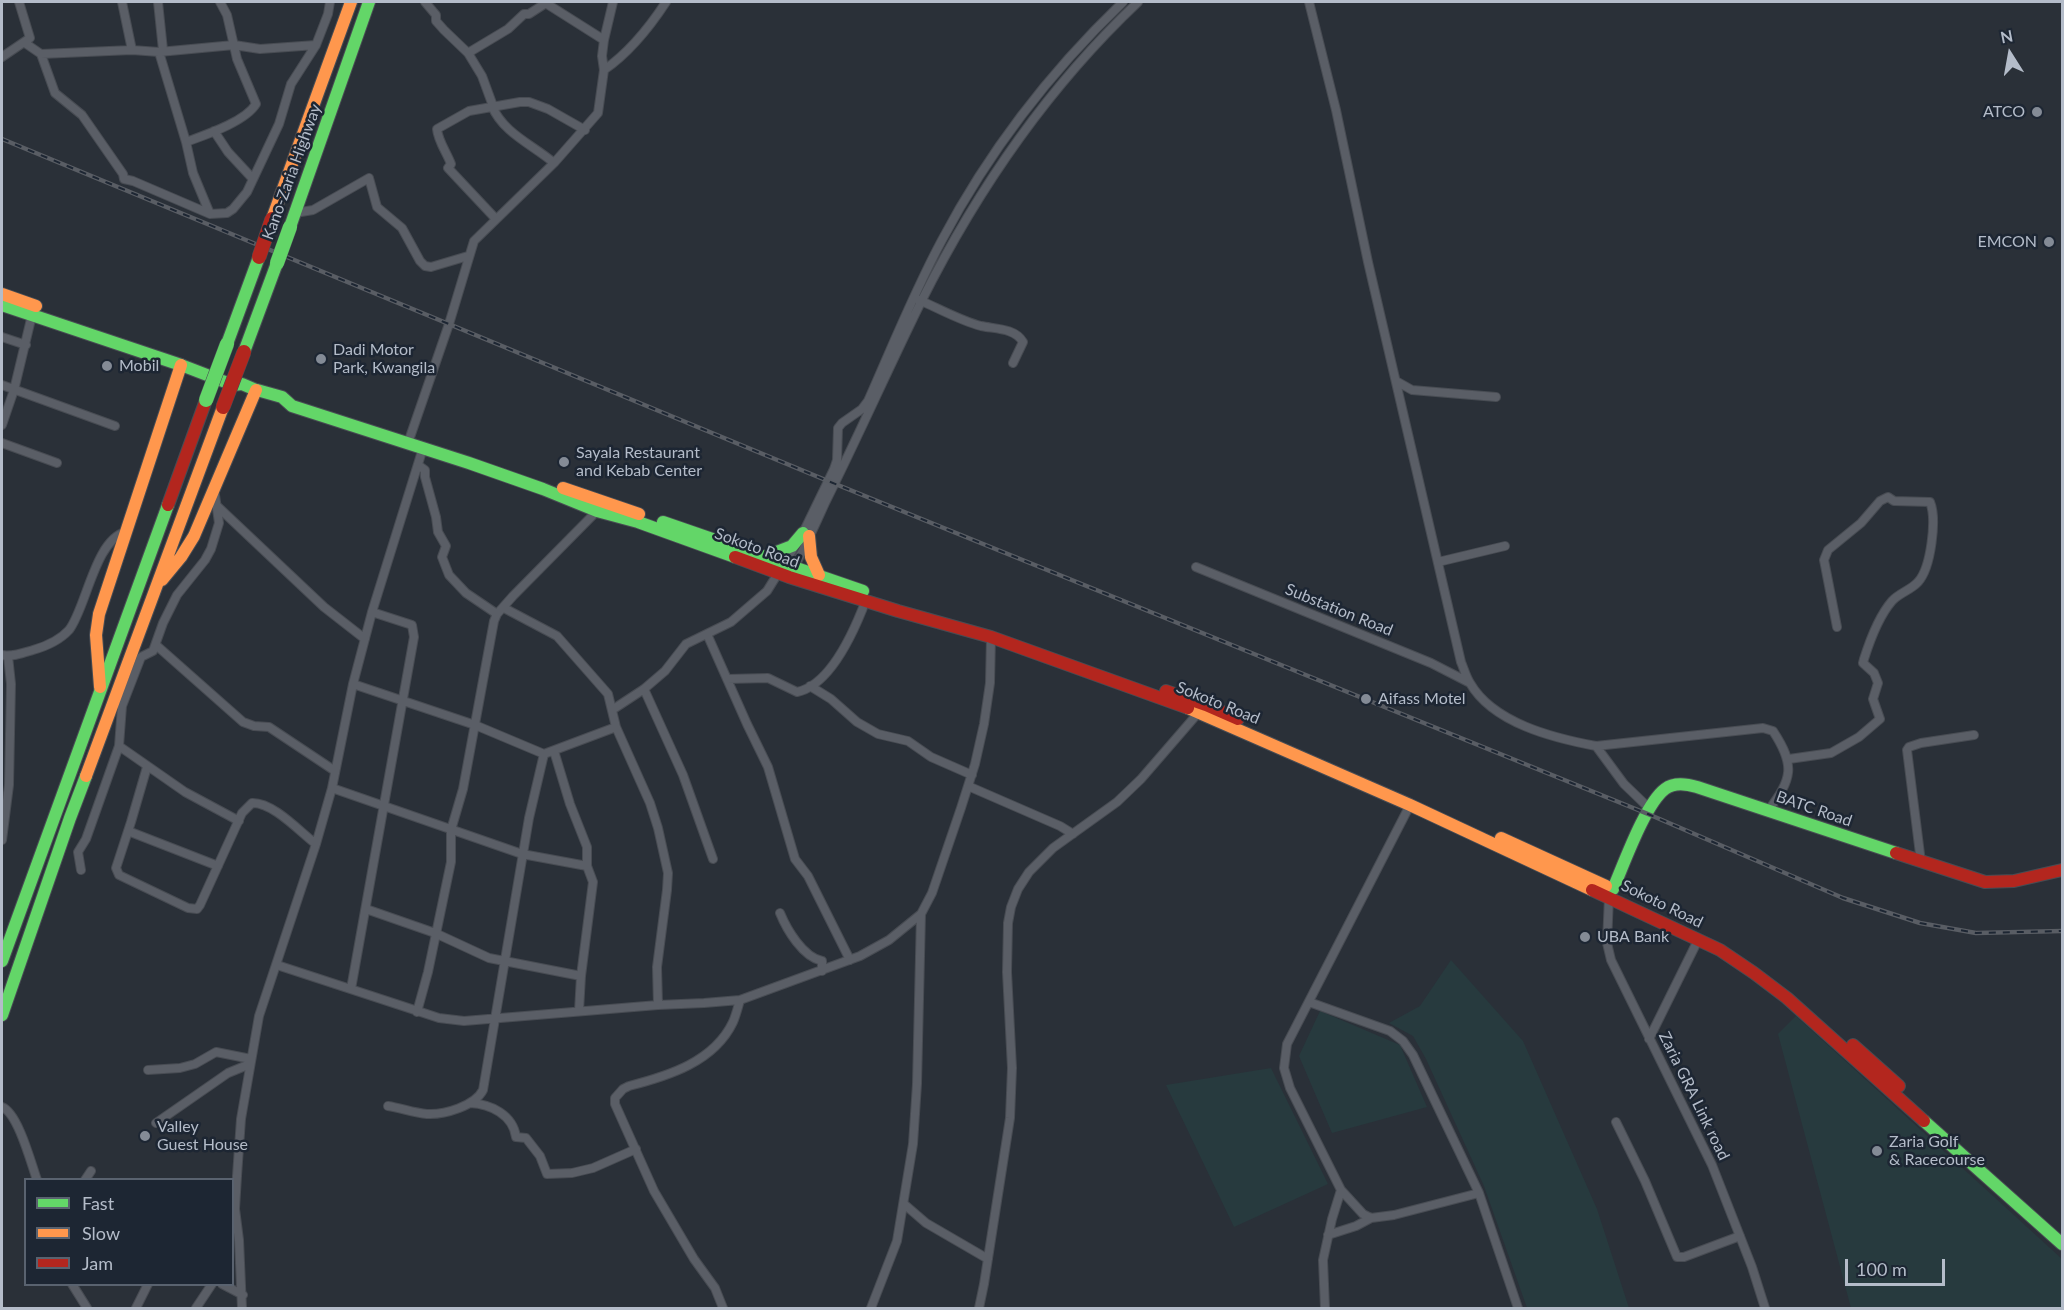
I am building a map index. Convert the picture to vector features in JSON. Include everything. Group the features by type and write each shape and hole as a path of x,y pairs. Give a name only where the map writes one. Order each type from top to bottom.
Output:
{"main road":[{"name":"Kano-Zaria Highway","path":"2,961 351,2"},
{"name":"Kano-Zaria Highway","path":"151,598 277,263 369,2"},
{"path":"2,294 183,356 237,377 242,384 233,385 181,365 2,305"},
{"path":"98,699 100,684 96,648 97,624 181,365"},
{"name":"Sokoto Road","path":"242,384 282,397 292,406 409,439 423,448 543,489 597,511 787,570 898,611 991,637 1199,712 1512,848"},
{"path":"2,1015 63,838 111,713 151,598 194,536 258,390"},
{"path":"409,439 766,556 787,570"},
{"path":"166,511 182,516"},
{"path":"766,556 792,546 806,535 812,563 819,575"},
{"name":"Sokoto Road","path":"787,570 819,575 903,604 995,631 1206,705 1512,848 1570,881 1611,893 1725,946 1793,994 1877,1066 2062,1234"},
{"name":"BATC Road","path":"1611,893 1654,800 1666,788 1681,784 1697,787 1921,862 1996,884 2062,870"},
{"name":"Sokoto Road","path":"1611,893 1720,950 1787,998 2062,1244"}],"street":[{"path":"2,57 30,38 19,2"},
{"path":"122,2 132,50"},
{"path":"158,2 161,51 193,173 210,214"},
{"path":"186,142 247,114 256,104 237,59 227,15 220,2"},
{"path":"25,43 41,54 55,93 82,115 123,174 124,179 210,214 227,213 233,210 247,192 279,124 291,84 316,45 328,14 330,2"},
{"path":"425,2 436,15 436,21 440,26 468,53 482,76 492,106 502,125 538,149 554,163"},
{"path":"468,53 508,29 524,14 529,14 545,2 604,40"},
{"path":"409,439 449,324 474,242 554,163 598,113 604,70 602,56 604,40 613,2"},
{"path":"604,70 631,48 666,2"},
{"path":"612,710 644,689 665,671 681,649 731,622 751,607 787,570 806,535 947,231 996,151 1064,63 1123,2"},
{"path":"806,535 837,460 838,428 862,409 868,401 917,299 999,166 1023,131 1094,45 1138,2"},
{"path":"1309,2 1336,110 1461,662 1470,683 1482,699 1499,714 1520,725 1596,746 1763,728 1773,732 1789,759 1784,790 1768,811"},
{"path":"41,54 161,51 234,45 260,49 316,45"},
{"path":"495,219 448,168 451,164 437,134 437,129 469,111 529,102 548,109 585,130"},
{"path":"214,130 228,152 253,179"},
{"path":"295,213 313,210 369,178 376,207 402,228 425,266 431,267 468,256"},
{"path":"917,299 975,324 998,328 1018,335 1023,342 1012,363"},
{"path":"2,425 14,390 32,315"},
{"path":"2,337 26,345"},
{"path":"1396,381 1412,390 1496,398"},
{"path":"2,385 115,426"},
{"path":"1401,404 1412,390"},
{"path":"2,443 57,463"},
{"path":"242,1308 239,1239 234,1209 242,1119 259,1016 316,844 332,788 352,684 423,448"},
{"path":"418,465 425,470 438,532 446,546 442,557 450,575 466,593 557,636 608,694 616,727 650,803 668,873 657,967 658,1005"},
{"path":"81,870 78,852 86,838 119,746 122,706 141,657 153,651 177,595 211,549 219,523 214,491"},
{"path":"1789,759 1831,753 1859,737 1880,719 1873,699 1878,683 1874,673 1863,663 1873,631 1890,604 1918,582 1926,568 1930,554 1932,522 1932,508 1929,502 1894,501 1888,497 1880,501 1861,523 1828,550 1824,560 1837,627"},
{"path":"216,506 324,607 365,639"},
{"path":"417,1012 428,972 451,862 451,830 463,789 494,621 500,611 597,511"},
{"path":"2,840 6,722 11,684 5,655 49,645 69,629 98,562 117,536 126,532"},
{"path":"1438,562 1505,546"},
{"name":"Substation Road","path":"1196,567 1431,663 1470,683"},
{"path":"727,679 768,678 797,692 810,686 824,675 838,655 850,636 866,600"},
{"path":"351,989 414,629 412,625 372,612"},
{"path":"707,634 768,767 795,859 808,876 850,960"},
{"path":"277,965 417,1012 464,1021 740,1000 850,960 889,940 921,914 932,893 972,775 986,714 990,683 991,637"},
{"path":"156,645 243,722 254,726 269,727 335,771"},
{"path":"352,684 475,725 544,754 616,727"},
{"path":"810,686 831,699 857,722 878,734 908,741 931,757 972,775"},
{"path":"644,689 683,776 713,859"},
{"path":"978,1308 1010,1119 1012,1068 1007,972 1008,923 1011,907 1018,889 1029,872 1053,848 1117,802 1141,779 1199,712"},
{"path":"1921,862 1907,750 1922,742 1974,735"},
{"path":"119,746 184,792 239,821"},
{"path":"1596,746 1624,784 1650,808"},
{"path":"554,751 570,804 587,847 587,866 593,882 579,1011"},
{"path":"388,1106 425,1114 437,1114 477,1099 483,1090 522,854 544,754"},
{"path":"147,767 116,868 119,875 188,908 197,909 200,905 239,821 249,805 260,802 285,818 316,844"},
{"path":"968,786 1060,826 1073,834"},
{"path":"332,788 522,854 587,866"},
{"path":"1371,1218 1356,1208 1341,1190 1290,1088 1284,1068 1287,1044 1410,805"},
{"path":"128,831 218,866"},
{"name":"Zaria GRA Link road","path":"1611,893 1606,944 1611,960 1648,1040 1712,1165 1752,1267 1765,1308"},
{"path":"366,909 435,933 489,958 581,976"},
{"path":"780,912 785,926 795,939 815,960 822,961 822,971"},
{"path":"871,1308 897,1242 913,1144 917,1084 921,914"},
{"path":"1648,1040 1698,940"},
{"path":"723,1308 715,1288 694,1259 654,1191 615,1104 615,1098 618,1093 629,1086 678,1072 696,1062 718,1043 733,1023 740,1000"},
{"path":"1309,1002 1390,1031 1403,1041 1413,1055 1479,1193 1518,1308"},
{"path":"148,1070 188,1066 216,1052 250,1062"},
{"path":"156,1123 228,1073 250,1062"},
{"path":"469,1103 486,1105 508,1119 514,1125 516,1137 526,1138 535,1149 547,1174 572,1173 594,1168 636,1149"},
{"path":"2,1107 7,1109 15,1123 37,1178"},
{"path":"1616,1122 1645,1181 1677,1257 1684,1257 1740,1236"},
{"path":"86,1178 91,1171"},
{"path":"1325,1308 1323,1260 1341,1190"},
{"path":"1329,1235 1371,1218 1394,1215 1479,1193"},
{"path":"904,1204 926,1223 988,1259"},
{"path":"234,1248 239,1239"},
{"path":"73,1286 87,1308"},
{"path":"136,1308 147,1286"},
{"path":"196,1308 211,1286"},
{"path":"226,1286 243,1295"}],"green space":[{"path":"1451,960 1523,1041 1597,1209 1629,1308 1527,1308 1484,1186 1426,1059 1413,1036 1389,1023 1420,1006"},
{"path":"1320,1011 1400,1045 1427,1107 1332,1133 1299,1056"},
{"name":"Zaria Golf & Racecourse","path":"1796,1016 2062,1259 2062,1308 1851,1308 1778,1034"},
{"path":"1271,1068 1328,1184 1234,1227 1166,1085"}],"railway":[{"path":"2,139 828,481 1648,814 1843,898 1920,923 1976,933 2062,931"}],"traffic: fast":[{"path":"290,227 369,2"},
{"path":"277,263 290,227"},
{"path":"227,344 259,257"},
{"path":"244,352 277,263"},
{"path":"2,305 181,365 233,385 242,384 256,390"},
{"path":"206,400 227,344"},
{"path":"257,390 282,397 292,406 469,463 597,511 638,522 735,557"},
{"path":"2,961 168,505"},
{"path":"663,522 863,591"},
{"path":"766,556 792,546 803,533"},
{"path":"2,1015 86,776"},
{"path":"1613,889 1650,807 1665,789 1676,784 1697,787 1896,853"},
{"path":"1924,1121 2062,1244"}],"traffic: slow":[{"path":"272,219 351,2"},
{"path":"2,294 36,306"},
{"path":"100,687 96,635 99,614 181,365"},
{"path":"162,580 181,557 194,536 256,390"},
{"path":"86,776 223,407"},
{"path":"563,488 639,514"},
{"path":"809,536 811,557 819,575"},
{"path":"1188,708 1410,805 1592,890"},
{"path":"1501,838 1606,886"}],"traffic: jam":[{"path":"259,257 272,219"},
{"path":"223,407 244,352"},
{"path":"168,505 206,400"},
{"path":"735,557 789,577 991,637 1188,708"},
{"path":"1166,691 1238,719"},
{"path":"1896,853 1985,882 2014,881 2062,870"},
{"path":"1592,890 1720,950 1754,973 1787,998 1924,1121"},
{"path":"1853,1045 1899,1086"}],"place":[{"name":"ATCO","path":"2037,112"},
{"name":"EMCON","path":"2049,242"},
{"name":"Dadi Motor Park, Kwangila","path":"321,359"},
{"name":"Mobil","path":"107,366"},
{"name":"Sayala Restaurant and Kebab Center","path":"564,462"},
{"name":"Aifass Motel","path":"1366,699"},
{"name":"UBA Bank","path":"1585,937"},
{"name":"Valley Guest House","path":"145,1136"},
{"name":"Zaria Golf & Racecourse","path":"1877,1151"}]}
